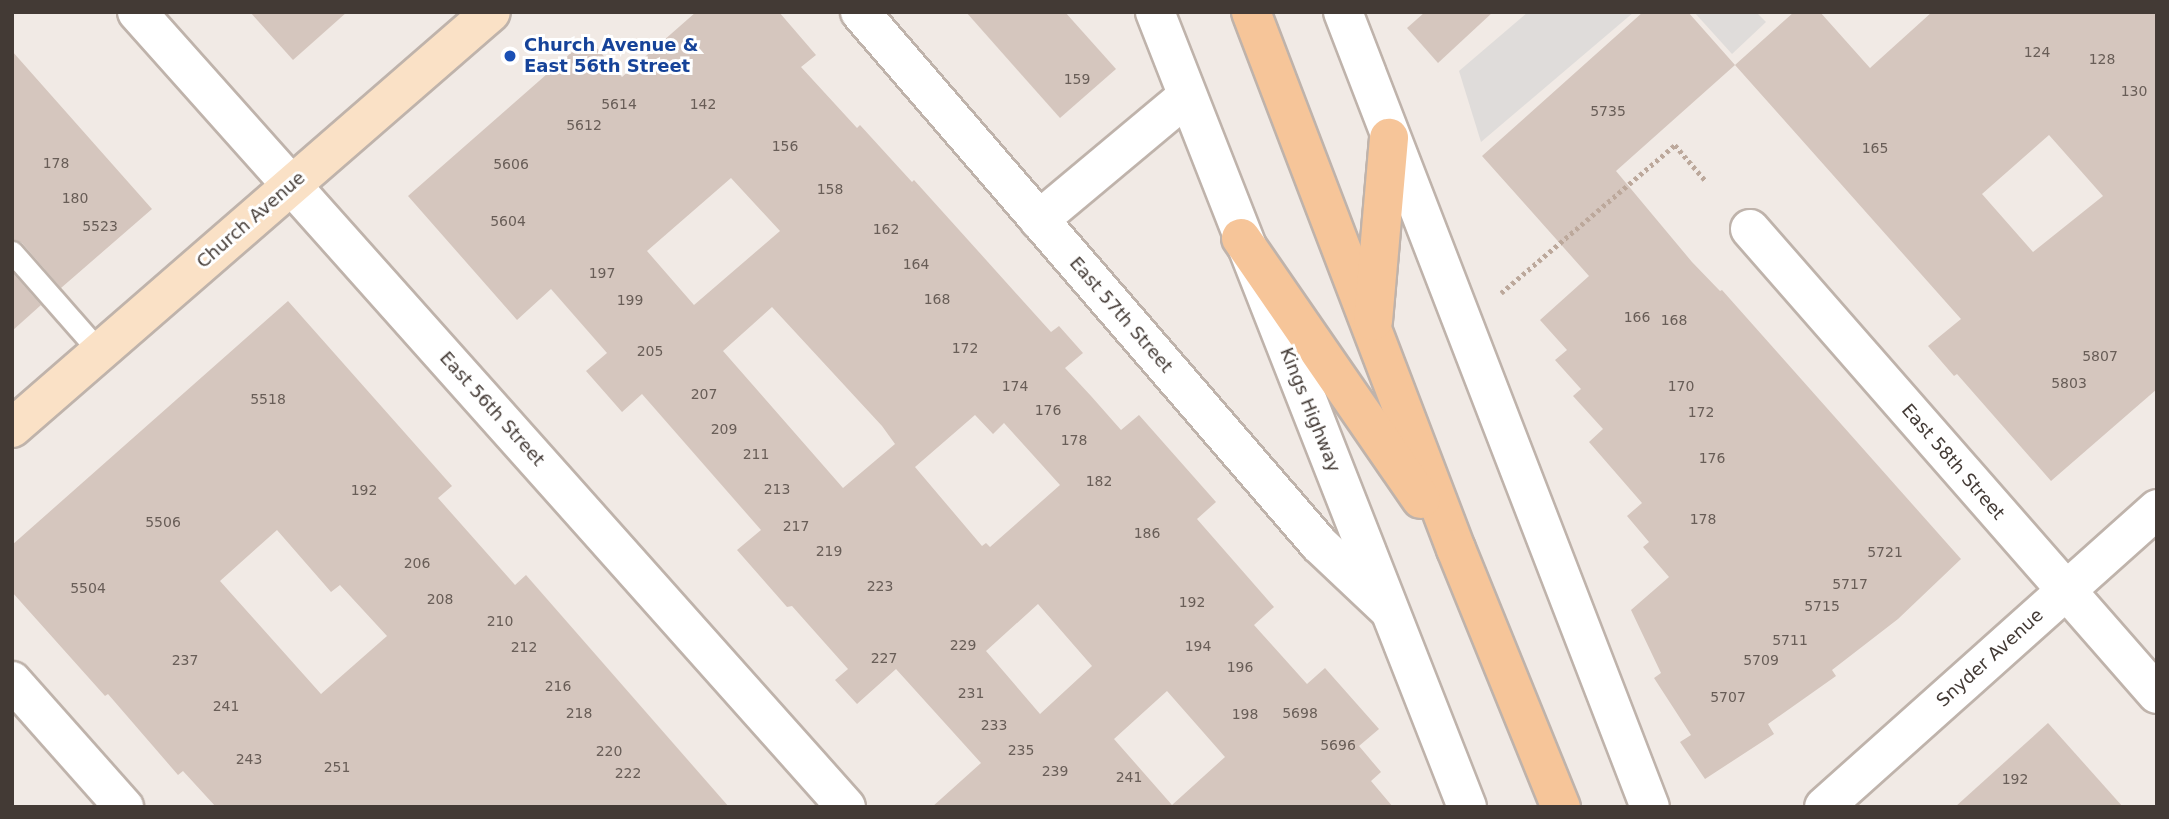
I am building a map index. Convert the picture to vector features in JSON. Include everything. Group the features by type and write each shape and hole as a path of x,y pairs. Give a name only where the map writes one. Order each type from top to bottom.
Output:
{"main road":[{"name":"Church Avenue","path":"12,428 491,12"},
{"path":"1251,12 1456,549 1561,807"},
{"path":"1372,330 1389,138"},
{"path":"1241,238 1456,549"}],"street":[{"name":"East 56th Street","path":"137,12 846,807"},
{"name":"East 57th Street","path":"860,12 1319,544 1389,610"},
{"name":"Kings Highway","path":"1155,12 1241,238 1467,807"},
{"path":"1343,12 1389,138 1650,807"},
{"path":"1040,220 1186,97"},
{"name":"East 58th Street","path":"1750,229 2157,694"},
{"name":"Snyder Avenue","path":"1824,807 2157,509"},
{"path":"12,681 124,807"}],"lane":[{"path":"12,252 100,352"}],"path":[{"path":"1501,293 1675,145 1705,180"}],"shaded area":[{"path":"1528,12 1634,12 1481,142 1459,71"},
{"path":"1694,12 1756,12 1766,22 1732,54"}],"building":[{"path":"250,12 347,12 293,60"},
{"path":"696,12 779,12 816,55 801,67 857,128 860,125 912,182 914,180 1051,332 1059,326 1083,353 1065,368 1121,430 1139,415 1216,502 1197,519 1274,607 1254,625 1307,684 1325,668 1379,729 1359,746 1381,772 1371,781 1393,807 932,807 981,763 896,669 857,704 835,680 848,669 792,606 787,607 737,550 761,530 642,394 622,412 586,371 607,353 551,289 517,320 408,196 588,38 622,77","holes":["731,178 780,231 694,305 647,251","772,307 882,426 895,444 843,488 723,351","975,415 993,434 1004,423 1060,485 990,547 986,543 982,546 915,467","1038,604 1092,666 1040,714 986,651","1167,691 1225,757 1172,805 1114,739"]},
{"path":"966,12 1065,12 1116,69 1060,118"},
{"path":"1425,12 1493,12 1438,63 1407,28"},
{"path":"1643,12 1688,12 1735,65 1616,171 1692,262 1722,290 1961,559 1898,619 1832,670 1836,676 1768,724 1774,734 1705,779 1680,742 1691,735 1654,678 1661,673 1631,610 1669,577 1643,547 1649,542 1627,516 1642,503 1589,442 1603,429 1573,396 1581,389 1555,360 1567,350 1540,320 1589,276 1482,156"},
{"path":"1794,12 1820,12 1870,68 1932,12 2157,12 2157,389 2051,481 1957,374 1954,376 1928,346 1961,319 1735,65","holes":["2049,135 2103,196 2033,252 1982,194"]},
{"path":"12,51 152,209 61,288 22,243 12,239"},
{"path":"12,272 41,305 12,331"},
{"path":"288,301 452,486 438,498 515,585 526,575 729,807 216,807 183,771 178,775 108,694 105,696 12,592 12,545","holes":["277,530 331,592 340,585 387,636 321,694 220,581"]},
{"path":"2048,723 2123,807 1955,807"}],"place":[{"name":"Church Avenue & East 56th Street","path":"510,56"}]}
